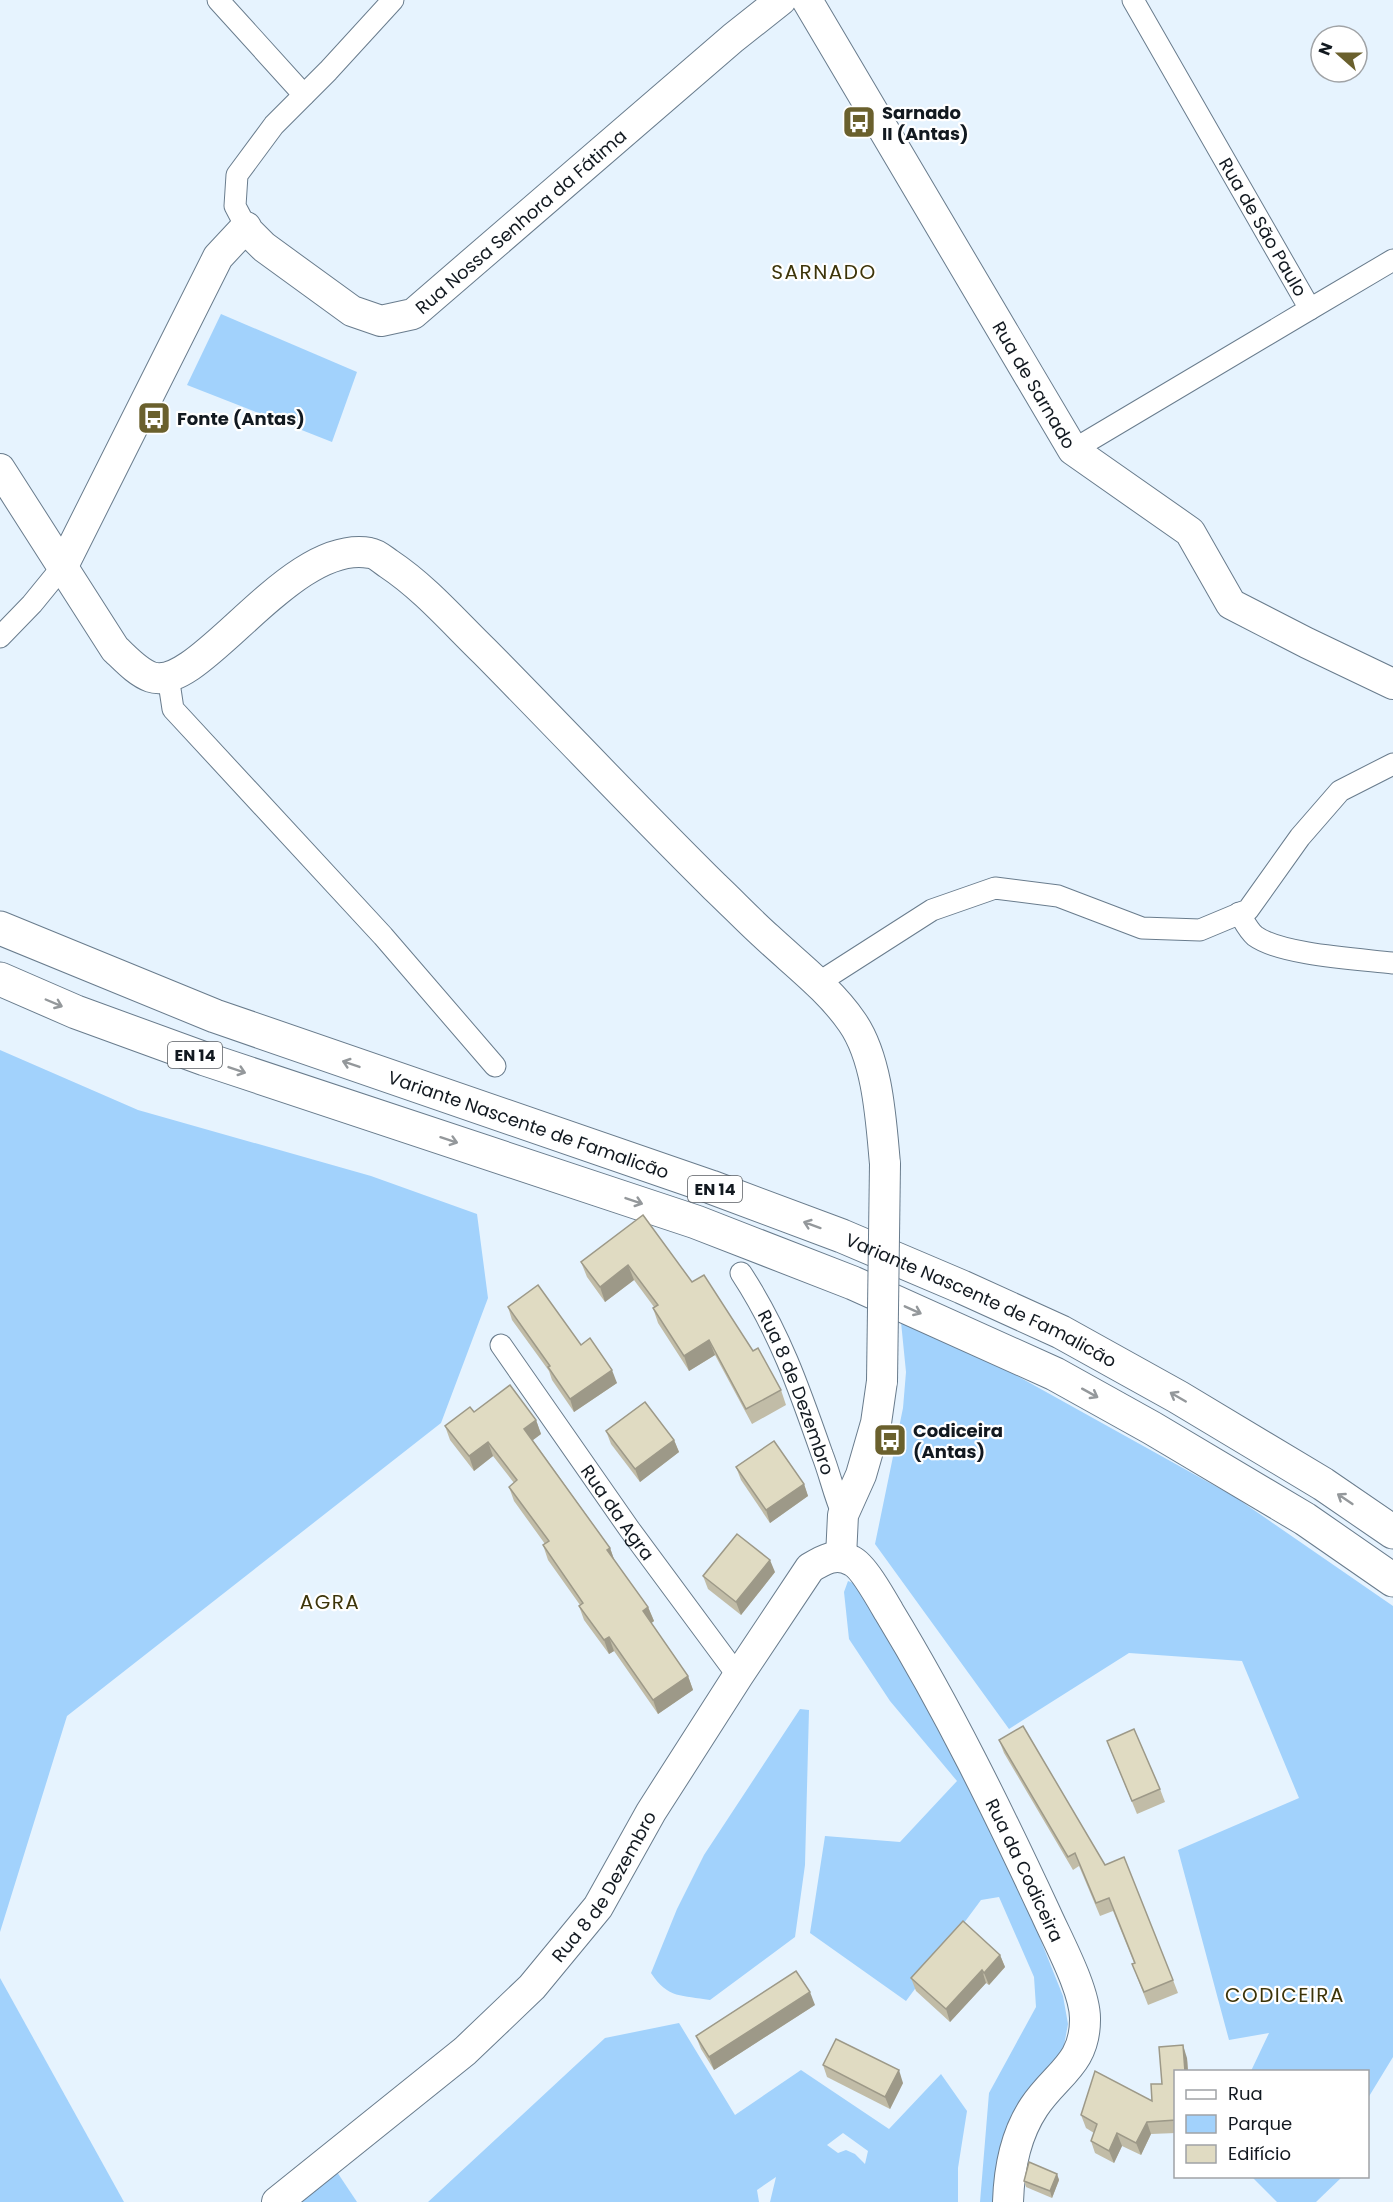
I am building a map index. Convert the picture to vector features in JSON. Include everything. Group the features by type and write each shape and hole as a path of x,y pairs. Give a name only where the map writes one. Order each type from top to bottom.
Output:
{"highway":[{"name":"Variante Nascente de Famalicão","path":"0,928 215,1016 711,1187 842,1236 962,1287 1061,1332 1178,1397 1323,1484 1393,1532"},
{"name":"Variante Nascente de Famalicão","path":"0,980 76,1012 206,1059 696,1222 854,1283 1054,1374 1152,1428 1305,1520 1393,1580"}],"street":[{"path":"218,0 304,95"},
{"name":"Rua Nossa Senhora da Fátima","path":"393,0 274,125 237,175 236,206 248,231 264,247 352,311 381,321 413,314 724,46 781,0"},
{"name":"Rua de Sarnado","path":"807,0 1073,450 1190,532 1231,604 1307,644 1393,684"},
{"name":"Rua de São Paulo","path":"1073,450 1310,309 1133,0"},
{"path":"0,637 32,604 63,566 219,257 246,226"},
{"path":"1310,309 1393,260"},
{"path":"0,470 115,649 152,678 168,676 173,709 383,936 495,1066"},
{"name":"Rua 8 de Dezembro","path":"168,676 190,667 294,577 331,556 350,551 373,553 411,579 530,697 665,838 818,983 853,1023 869,1060 879,1099 885,1164 882,1381 876,1423 861,1475 843,1515 841,1557 826,1558 810,1568 651,1812 598,1907 532,1987 465,2051 278,2202"},
{"path":"818,983 932,910 995,888 1058,896 1142,928 1200,930 1248,910 1300,837 1340,791 1393,764"},
{"path":"1239,913 1251,932 1258,938 1290,950 1393,963"},
{"name":"Rua 8 de Dezembro","path":"741,1273 779,1339 843,1515"},
{"name":"Rua da Agra","path":"501,1346 630,1530 738,1676"},
{"name":"Rua da Codiceira","path":"841,1557 854,1561 871,1584 921,1665 999,1814 1055,1934 1079,1992 1085,2017 1084,2041 1070,2067 1049,2086 1032,2109 1019,2137 1008,2181 1008,2202"}],"green space":[{"path":"221,314 357,372 332,442 187,385"},
{"path":"0,1050 138,1110 371,1176 477,1214 488,1298 441,1423 67,1716 0,1932"},
{"path":"901,1322 978,1354 1235,1497 1393,1606 1393,2057 1369,2096 1369,2070 1251,2070 1269,2033 1229,2040 1178,1850 1299,1798 1242,1661 1129,1653 1009,1729 875,1544 903,1408 906,1372"},
{"path":"848,1581 858,1585 948,1746 1033,1921 1063,1996 1068,2024 1063,2051 997,2202 980,2202 989,2093 1036,2007 1034,1977 999,1897 981,1900 906,2001 810,1933 825,1836 900,1842 957,1781 890,1701 849,1639 844,1592"},
{"path":"800,1709 809,1710 805,1865 795,1937 710,2000 670,1992 651,1973 677,1909 704,1855"},
{"path":"0,1978 124,2202 0,2202"},
{"path":"679,2023 735,2115 801,2070 889,2129 941,2074 967,2111 958,2168 958,2202 770,2202 776,2177 757,2190 759,2202 428,2202 605,2038","holes":["843,2133 868,2151 865,2164 855,2154 846,2150 838,2153 827,2145"]},
{"path":"335,2169 357,2202 296,2202"},
{"path":"1253,2178 1341,2178 1316,2202 1277,2202"}],"building":[{"path":"643,1215 692,1282 704,1275 753,1351 758,1348 781,1390 746,1409 709,1340 684,1356 653,1308 658,1305 628,1265 600,1287 581,1262"},
{"path":"538,1285 581,1345 590,1338 612,1370 570,1399 548,1367 550,1366 508,1307"},
{"path":"510,1385 536,1420 524,1429 610,1548 607,1550 648,1607 643,1611 688,1676 653,1700 609,1637 604,1640 579,1606 583,1603 543,1545 549,1541 509,1487 517,1480 488,1442 469,1456 445,1426 470,1407 474,1412"},
{"path":"645,1402 674,1440 635,1469 606,1431"},
{"path":"774,1441 804,1484 766,1510 736,1467"},
{"path":"737,1534 770,1560 736,1602 703,1576"},
{"path":"1023,1726 1105,1865 1124,1857 1173,1980 1144,1992 1109,1898 1096,1903 1075,1853 1068,1857 999,1740"},
{"path":"1134,1729 1160,1789 1132,1801 1107,1741"},
{"path":"963,1921 1000,1955 984,1973 982,1970 946,2009 911,1978"},
{"path":"796,1971 810,1992 709,2057 696,2036"},
{"path":"836,2039 899,2070 885,2097 823,2065"},
{"path":"1183,2045 1185,2070 1174,2070 1174,2120 1147,2122 1136,2143 1117,2133 1109,2151 1091,2141 1097,2124 1081,2115 1095,2071 1152,2101 1151,2084 1162,2084 1159,2047"},
{"path":"1029,2162 1057,2174 1050,2191 1024,2181"}],"place":[{"name":"Sarnado II (Antas)","path":"859,122"},
{"name":"Fonte (Antas)","path":"154,418"},
{"name":"Codiceira (Antas)","path":"890,1440"}],"district":[{"name":"SARNADO","path":"824,272"},
{"name":"AGRA","path":"330,1602"},
{"name":"CODICEIRA","path":"1285,1995"}]}
